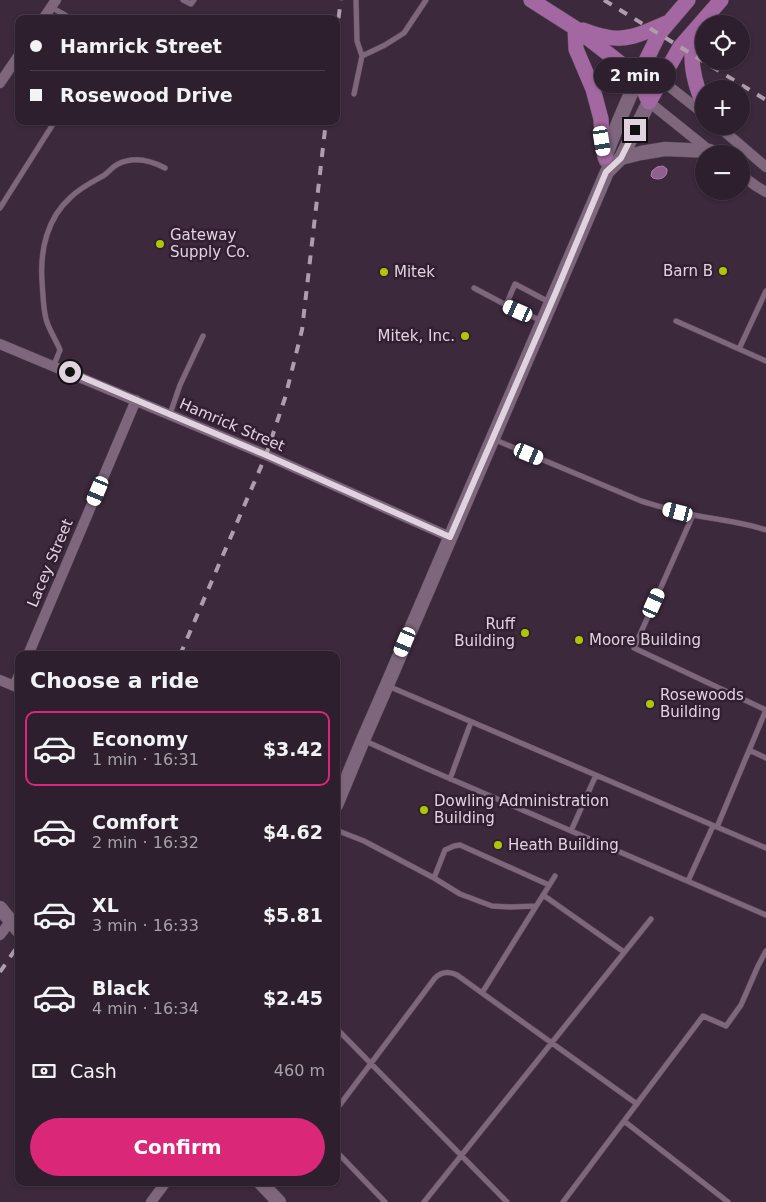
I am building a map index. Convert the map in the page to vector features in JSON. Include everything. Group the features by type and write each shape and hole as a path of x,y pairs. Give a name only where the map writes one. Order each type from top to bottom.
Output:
{"main road":[{"path":"531,0 575,28 638,77 649,102"},
{"path":"340,795 551,303 606,165 619,121 638,77 659,34 688,0"},
{"path":"621,158 649,102 680,47 721,0"},
{"path":"575,28 608,38 626,38 637,36 669,22"},
{"path":"575,28 576,49 593,89 601,119 606,165"},
{"path":"693,32 692,54 695,80"},
{"path":"638,77 661,80"},
{"path":"606,165 621,158 665,149 695,152"},
{"path":"0,908 15,926"},
{"path":"264,1186 279,1202"}],"street":[{"path":"46,15 54,4"},
{"path":"0,83 15,61"},
{"path":"661,80 695,107"},
{"path":"649,102 702,145"},
{"path":"729,135 766,167"},
{"path":"750,182 766,192"},
{"name":"Hamrick Street","path":"0,344 266,455 450,537"},
{"name":"Lacey Street","path":"30,651 136,400"},
{"path":"0,680 15,687"},
{"path":"0,935 15,926"},
{"path":"151,1202 163,1186"}],"lane":[{"path":"184,0 191,4 194,0"},
{"path":"354,94 362,56 357,41 356,0"},
{"path":"362,56 404,33 426,0"},
{"path":"54,4 67,15"},
{"path":"0,208 52,125"},
{"path":"54,366 60,350 46,321 41,263 45,238 57,213 71,197 91,182 105,175 116,165 125,161 148,160 165,168"},
{"path":"506,305 516,284 551,303"},
{"path":"474,288 543,322"},
{"path":"739,349 766,291"},
{"path":"676,321 766,361"},
{"path":"170,415 180,385 204,336"},
{"path":"492,439 641,501 693,515 725,520 766,530"},
{"path":"688,881 715,826 766,710 634,648 693,515"},
{"path":"387,686 766,848"},
{"path":"450,779 472,722"},
{"path":"363,740 766,916"},
{"path":"749,750 766,758"},
{"path":"571,831 596,775"},
{"path":"340,832 364,841 460,894 492,906 536,906"},
{"path":"434,878 445,850 460,845 549,885"},
{"path":"482,993 555,876"},
{"path":"543,895 624,952"},
{"path":"424,1202 651,919"},
{"path":"563,1202 703,1016 726,1026 741,1005 766,951"},
{"path":"340,1105 439,975 446,972 454,973 637,1104"},
{"path":"340,1032 507,1202"},
{"path":"624,1121 728,1202"},
{"path":"340,1155 385,1202"}],"water":[{"path":"663,166 667,169 667,172 663,178 658,179 651,176 652,171 657,167"}],"railway":[{"path":"339,15 341,0"},
{"path":"604,0 766,100"},
{"path":"182,651 266,455 285,398 302,330 326,125"},
{"path":"0,972 15,950"}],"place":[{"name":"Gateway Supply Co.","path":"160,244"},
{"name":"Barn B","path":"723,271"},
{"name":"Mitek","path":"384,272"},
{"name":"Mitek, Inc.","path":"465,336"},
{"name":"Ruff Building","path":"525,633"},
{"name":"Moore Building","path":"579,640"},
{"name":"Rosewoods Building","path":"650,704"},
{"name":"Dowling Administration Building","path":"424,810"},
{"name":"Heath Building","path":"498,845"}],"route":[{"path":"70,372 266,455 450,537 606,172 621,158 635,130"}]}
